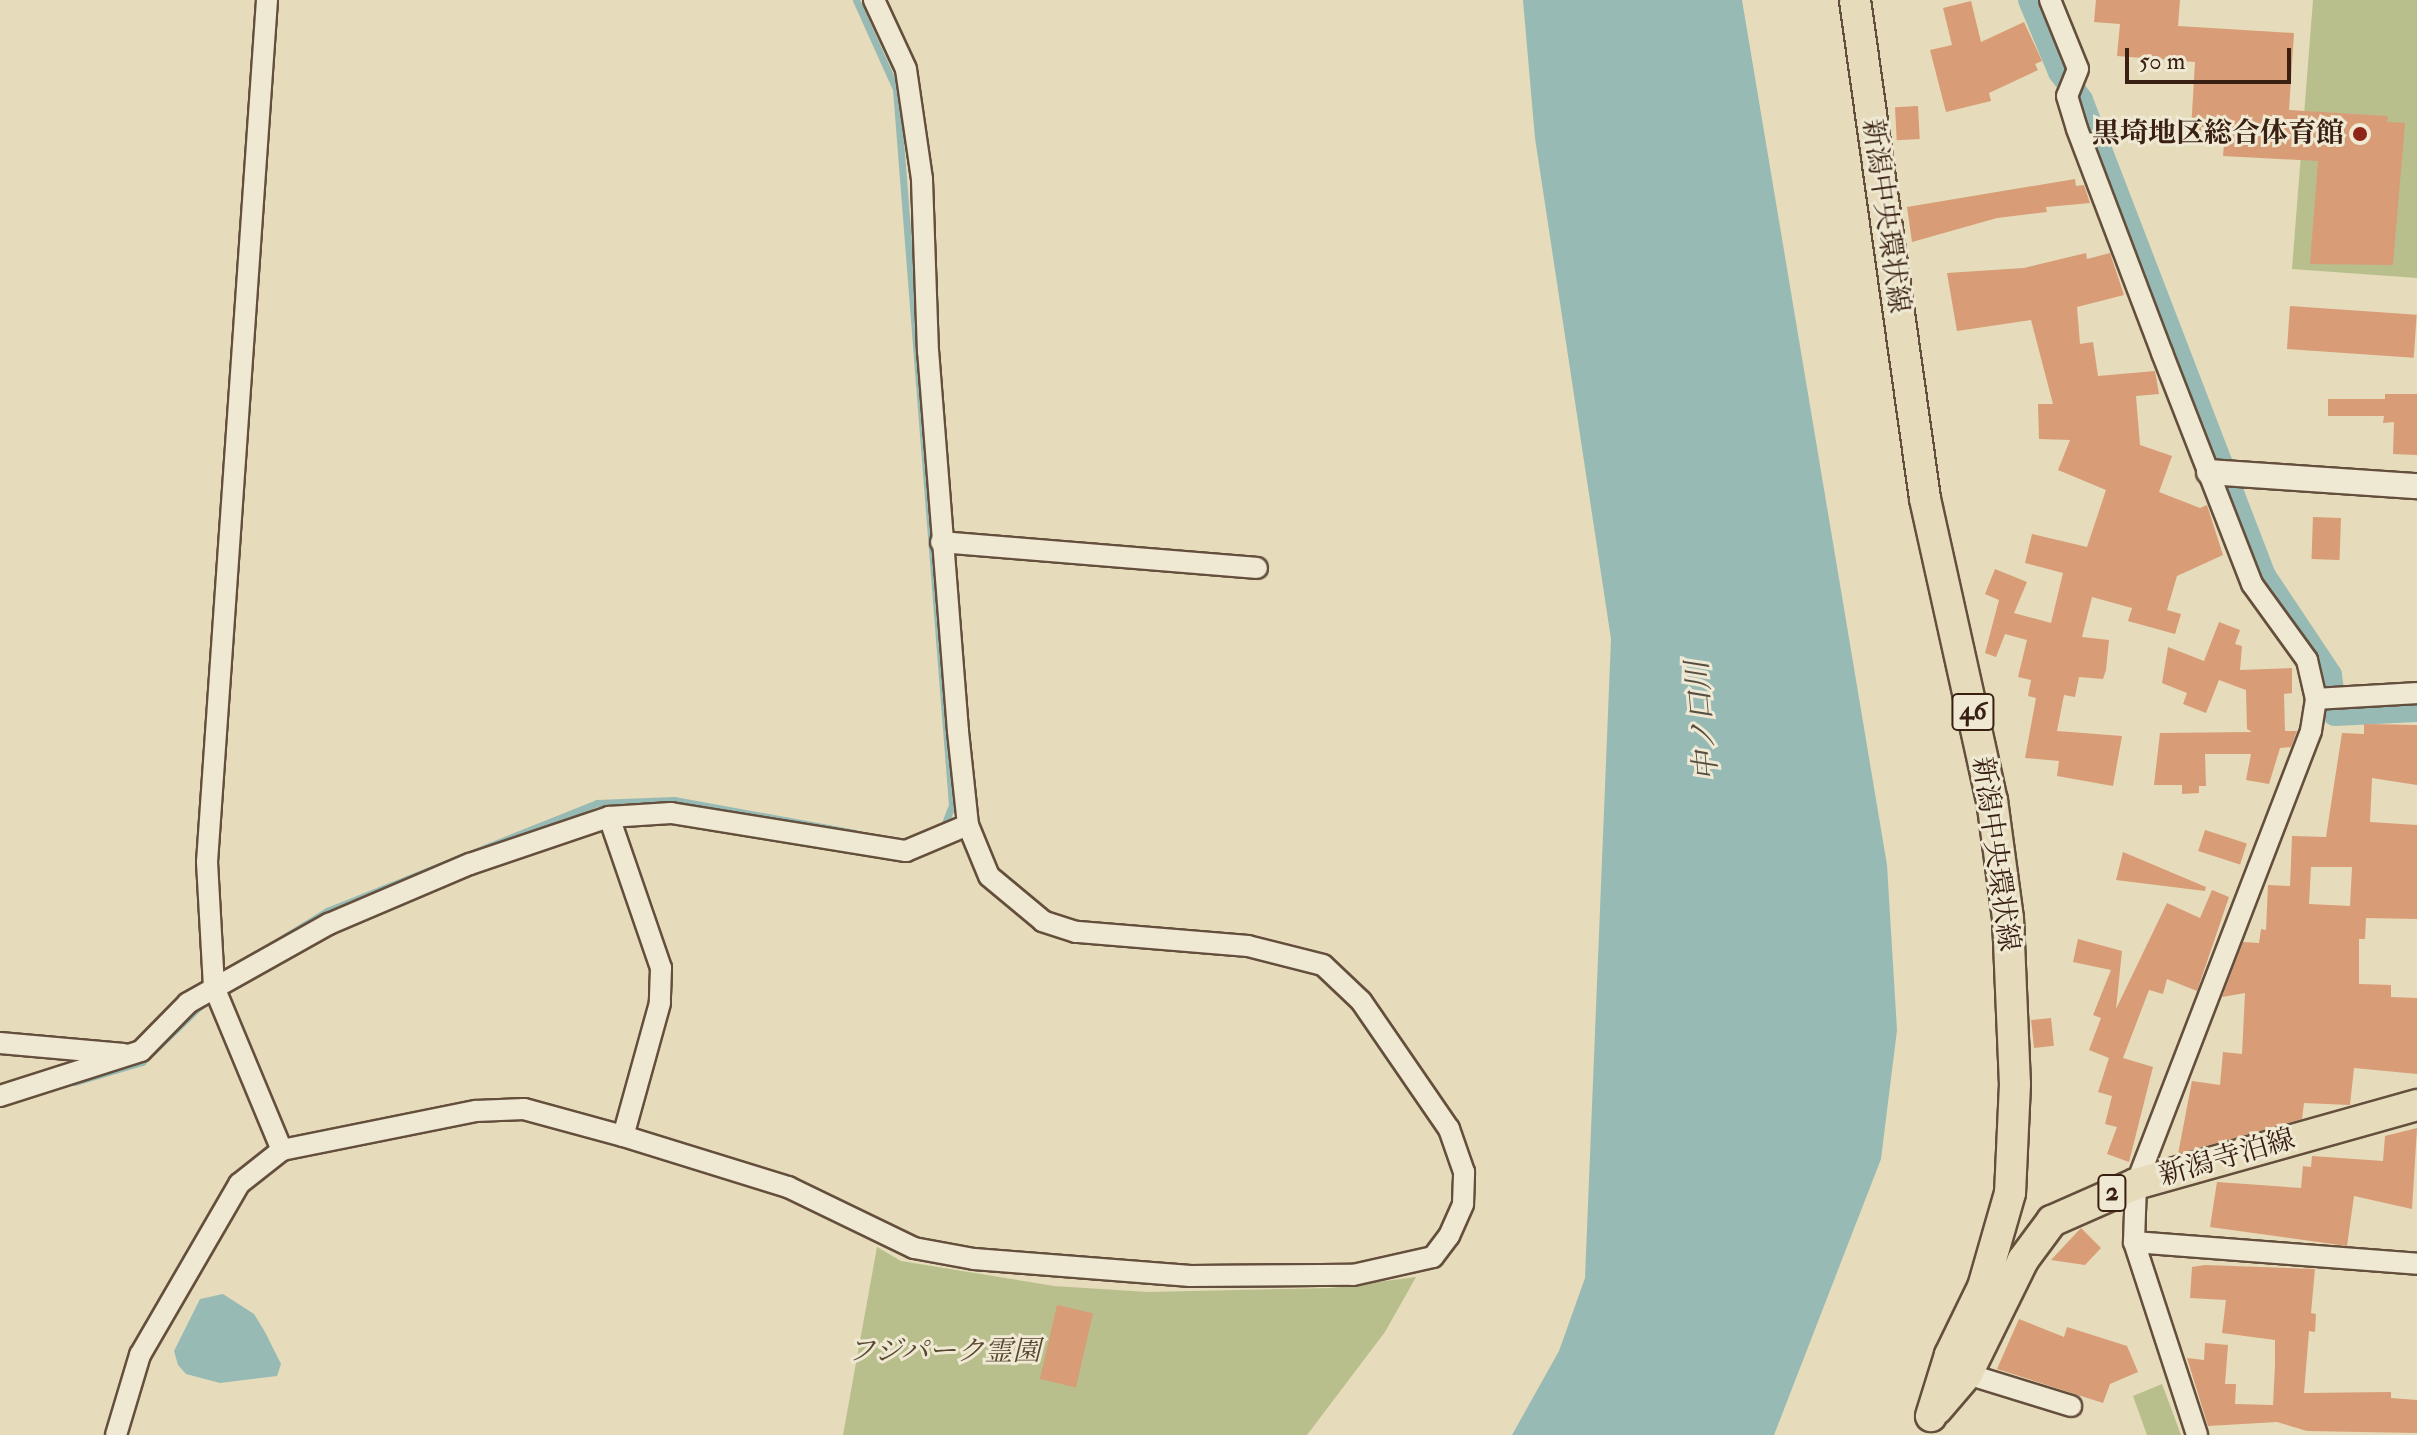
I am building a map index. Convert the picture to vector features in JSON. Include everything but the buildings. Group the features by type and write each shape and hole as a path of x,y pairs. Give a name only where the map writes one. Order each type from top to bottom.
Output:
{"main road":[{"name":"新潟中央環状線","path":"1855,0 1925,499 1992,800 2009,932 2015,1084 2010,1193 1983,1287 1950,1355 1929,1425"},
{"name":"新潟寺泊線","path":"1929,1425 1967,1374 2023,1260 2052,1221 2136,1184 2417,1105"}],"street":[{"path":"267,0 207,862 214,987 282,1150"},
{"path":"116,1435 140,1355 239,1184 282,1150 476,1111 524,1109 623,1136 788,1187 914,1248 974,1259 1112,1272 1276,1277 1353,1275 1433,1257 1463,1204 1464,1172 1449,1129 1361,1001 1323,965 1248,946 1076,932 1043,921 989,876 968,825 941,542 922,179 906,69 874,0"},
{"path":"2050,0 2078,69 2067,96 2077,129 2252,584 2307,660 2316,699 2306,744 2136,1184 2134,1242 2197,1435"},
{"path":"2209,472 2417,486"},
{"path":"941,542 1257,568"},
{"path":"2316,699 2417,693"},
{"path":"0,1096 124,1054 163,1035 188,1003 214,987 404,890 609,817 671,813 906,851 968,825"},
{"path":"609,817 661,968 660,1003 623,1136"},
{"path":"0,1043 124,1054"},
{"path":"2134,1242 2417,1264"},
{"path":"1967,1374 2071,1406"}],"green space":[{"name":"黒埼地区総合体育館","path":"2313,0 2417,0 2417,278 2292,269"},
{"name":"フジパーク霊園","path":"877,1247 901,1261 1054,1286 1148,1292 1331,1288 1416,1277 1385,1332 1307,1435 843,1435"},
{"path":"2162,1384 2181,1435 2147,1435 2133,1396"}],"water":[{"name":"中ノ口川","path":"1523,0 1742,0 1887,865 1897,1030 1881,1159 1774,1435 1512,1435 1559,1351 1585,1278 1611,639 1535,138"},
{"path":"223,1294 254,1314 281,1364 277,1376 220,1383 186,1374 178,1365 174,1351 200,1299"}],"waterway":[{"path":"856,0 896,89 952,805 943,828"},
{"path":"2030,0 2060,72 2081,100 2264,576 2330,675 2335,714 2417,710"},
{"path":"236,967 327,911 597,803 674,800 855,833"},
{"path":"75,1082 142,1062 203,1003"}],"place":[{"name":"黒埼地区総合体育館","path":"2360,134"}]}
